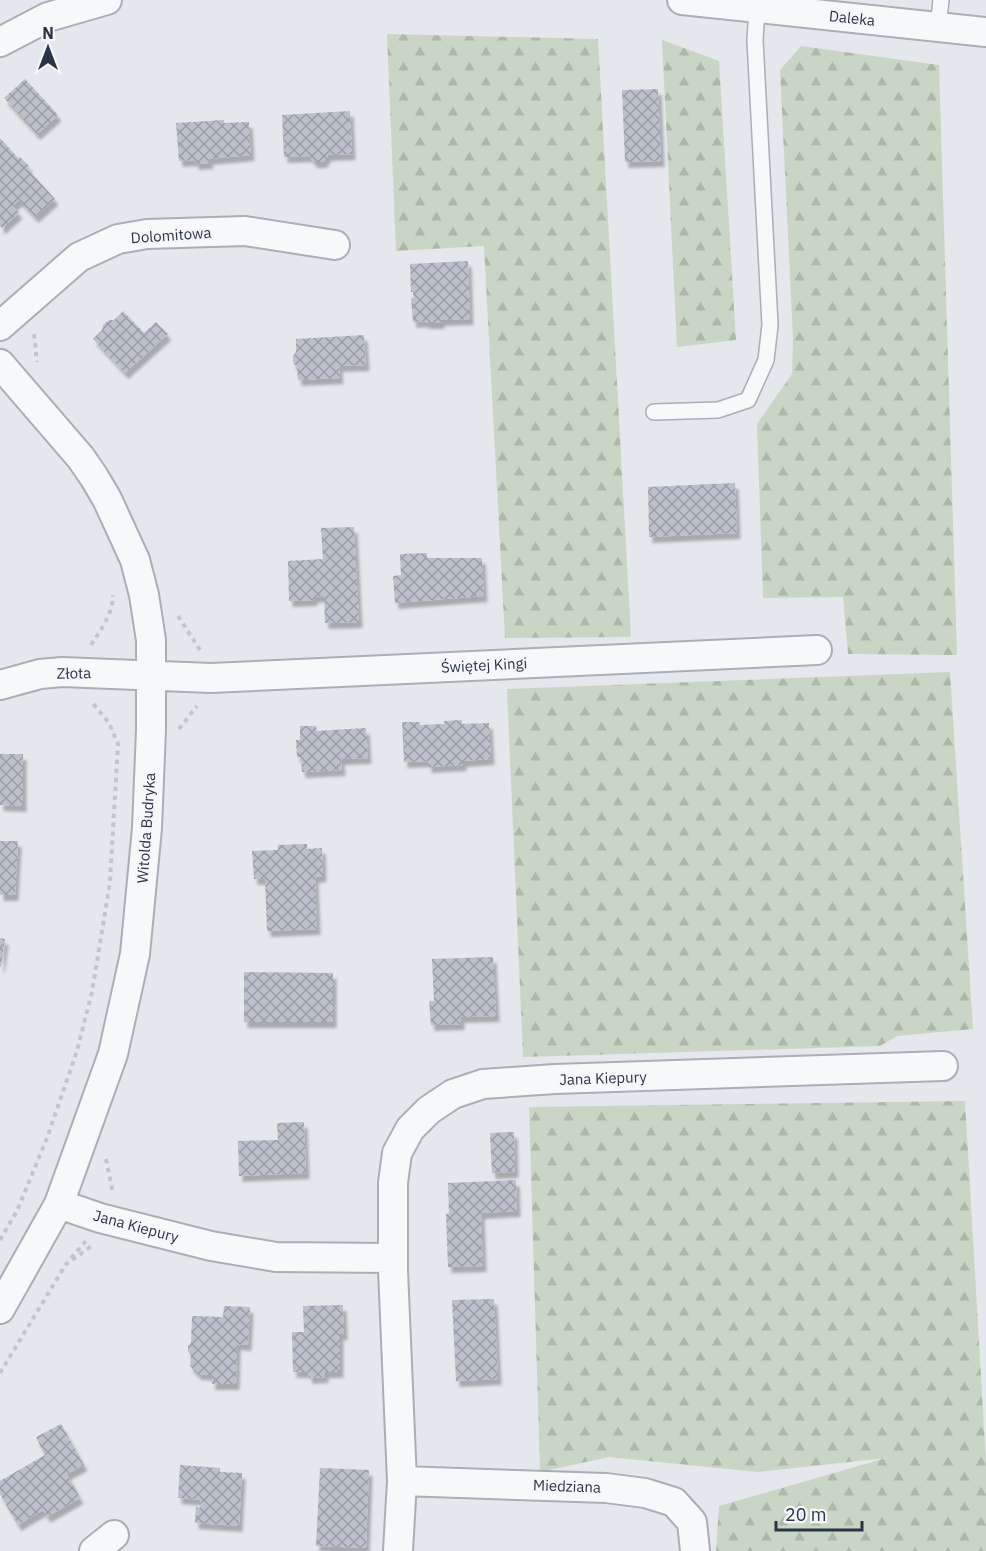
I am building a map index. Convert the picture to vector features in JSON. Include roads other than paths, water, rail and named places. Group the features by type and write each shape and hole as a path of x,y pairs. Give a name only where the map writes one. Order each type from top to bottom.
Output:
{"street":[{"path":"2,36 48,17 108,0"},
{"name":"Daleka","path":"682,0 757,8 940,14 986,32"},
{"name":"Dolomitowa","path":"0,326 80,257 118,239 147,234 245,231 336,245"},
{"name":"Witolda Budryka","path":"0,364 81,458 107,499 128,543 140,577 151,639 151,730 147,828 135,954 113,1054 59,1204 0,1309"},
{"name":"Świętej Kingi","path":"150,674 211,678 817,650"},
{"name":"Złota","path":"0,685 40,674 62,672 150,674"},
{"name":"Jana Kiepury","path":"398,1551 402,1481 392,1258 393,1183 398,1153 411,1129 429,1110 453,1094 483,1084 555,1079 943,1066"},
{"name":"Jana Kiepury","path":"59,1204 100,1218 200,1243 276,1257 392,1258"},
{"name":"Miedziana","path":"402,1481 606,1488 645,1493 674,1502 692,1522 695,1551"}],"lane":[{"path":"654,412 718,410 748,400 766,360 771,325 755,40 757,8"}]}
